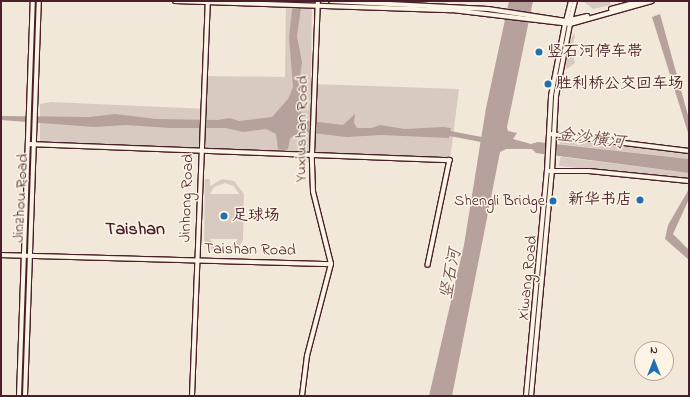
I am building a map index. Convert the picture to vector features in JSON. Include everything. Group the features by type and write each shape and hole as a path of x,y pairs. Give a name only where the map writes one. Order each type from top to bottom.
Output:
{"main road":[{"name":"Jinzhou Road","path":"19,396 33,1"},
{"name":"Jinzhou Road","path":"25,396 39,1"},
{"path":"175,1 291,6 488,11"},
{"path":"331,1 488,11 568,23 652,1"},
{"path":"554,134 558,82 571,1"},
{"path":"549,169 547,139 553,81 575,1"},
{"path":"568,23 640,1"},
{"name":"Xiwang Road","path":"526,396 549,169 553,164 554,134"},
{"name":"Xiwang Road","path":"530,396 549,169"}],"street":[{"name":"Yuxiushan Road","path":"302,396 307,356 331,264 313,192 312,154 318,1"},
{"path":"611,12 622,6 627,1"},
{"name":"Jinhong Road","path":"192,396 202,117 208,2"},
{"path":"548,134 689,151"},
{"path":"28,144 450,160 428,265"},
{"path":"549,169 689,181"},
{"name":"Taishan Road","path":"1,255 331,264"}],"shaded area":[{"path":"286,1 312,1 311,84 459,89 450,160 40,145 40,104 51,102 207,109 207,76 285,77"},
{"path":"293,1 302,1 297,36 302,62 299,84 302,120 343,125 355,114 354,123 357,128 371,128 380,125 405,129 443,127 451,128 449,138 381,135 347,137 303,132 290,138 288,149 284,150 278,149 276,134 266,129 243,132 226,128 170,128 126,125 94,127 1,120 1,116 90,117 115,114 156,119 218,120 229,118 239,121 272,117 288,99 293,87 289,37"},
{"path":"509,1 533,1 507,127 508,131 517,133 513,139 531,144 538,142 689,159 689,173 536,153 532,149 506,149 500,152 452,396 429,396 464,245 486,108"},
{"path":"583,1 609,1 611,5 593,9"},
{"path":"660,14 689,119 689,136 652,17"},
{"path":"574,33 575,37 571,48 575,63 567,69 564,66 567,47"},
{"path":"559,136 689,153 689,159 560,144"},
{"path":"562,157 689,173 689,179 559,166 560,158"},
{"path":"205,179 210,179 210,186 222,179 234,181 244,194 243,240 240,246 227,253 217,253 204,244","holes":["225,183 234,186 239,194 210,194 214,187","209,239 238,239 231,247 221,249"]},
{"path":"689,189 689,199 673,234 689,250 689,260 665,239 668,225"}],"waterway":[{"path":"444,132 486,140"}],"place":[{"name":"竖石河停车带","path":"539,52"},
{"name":"胜利桥公交回车场","path":"548,84"},
{"name":"新华书店","path":"640,200"},
{"name":"Shengli Bridge","path":"553,201"},
{"name":"足球场","path":"224,216"}],"district":[{"name":"Taishan","path":"135,230"}],"water label":[{"name":"金沙横河","path":"591,139"},
{"name":"竖石河","path":"451,274"}]}
